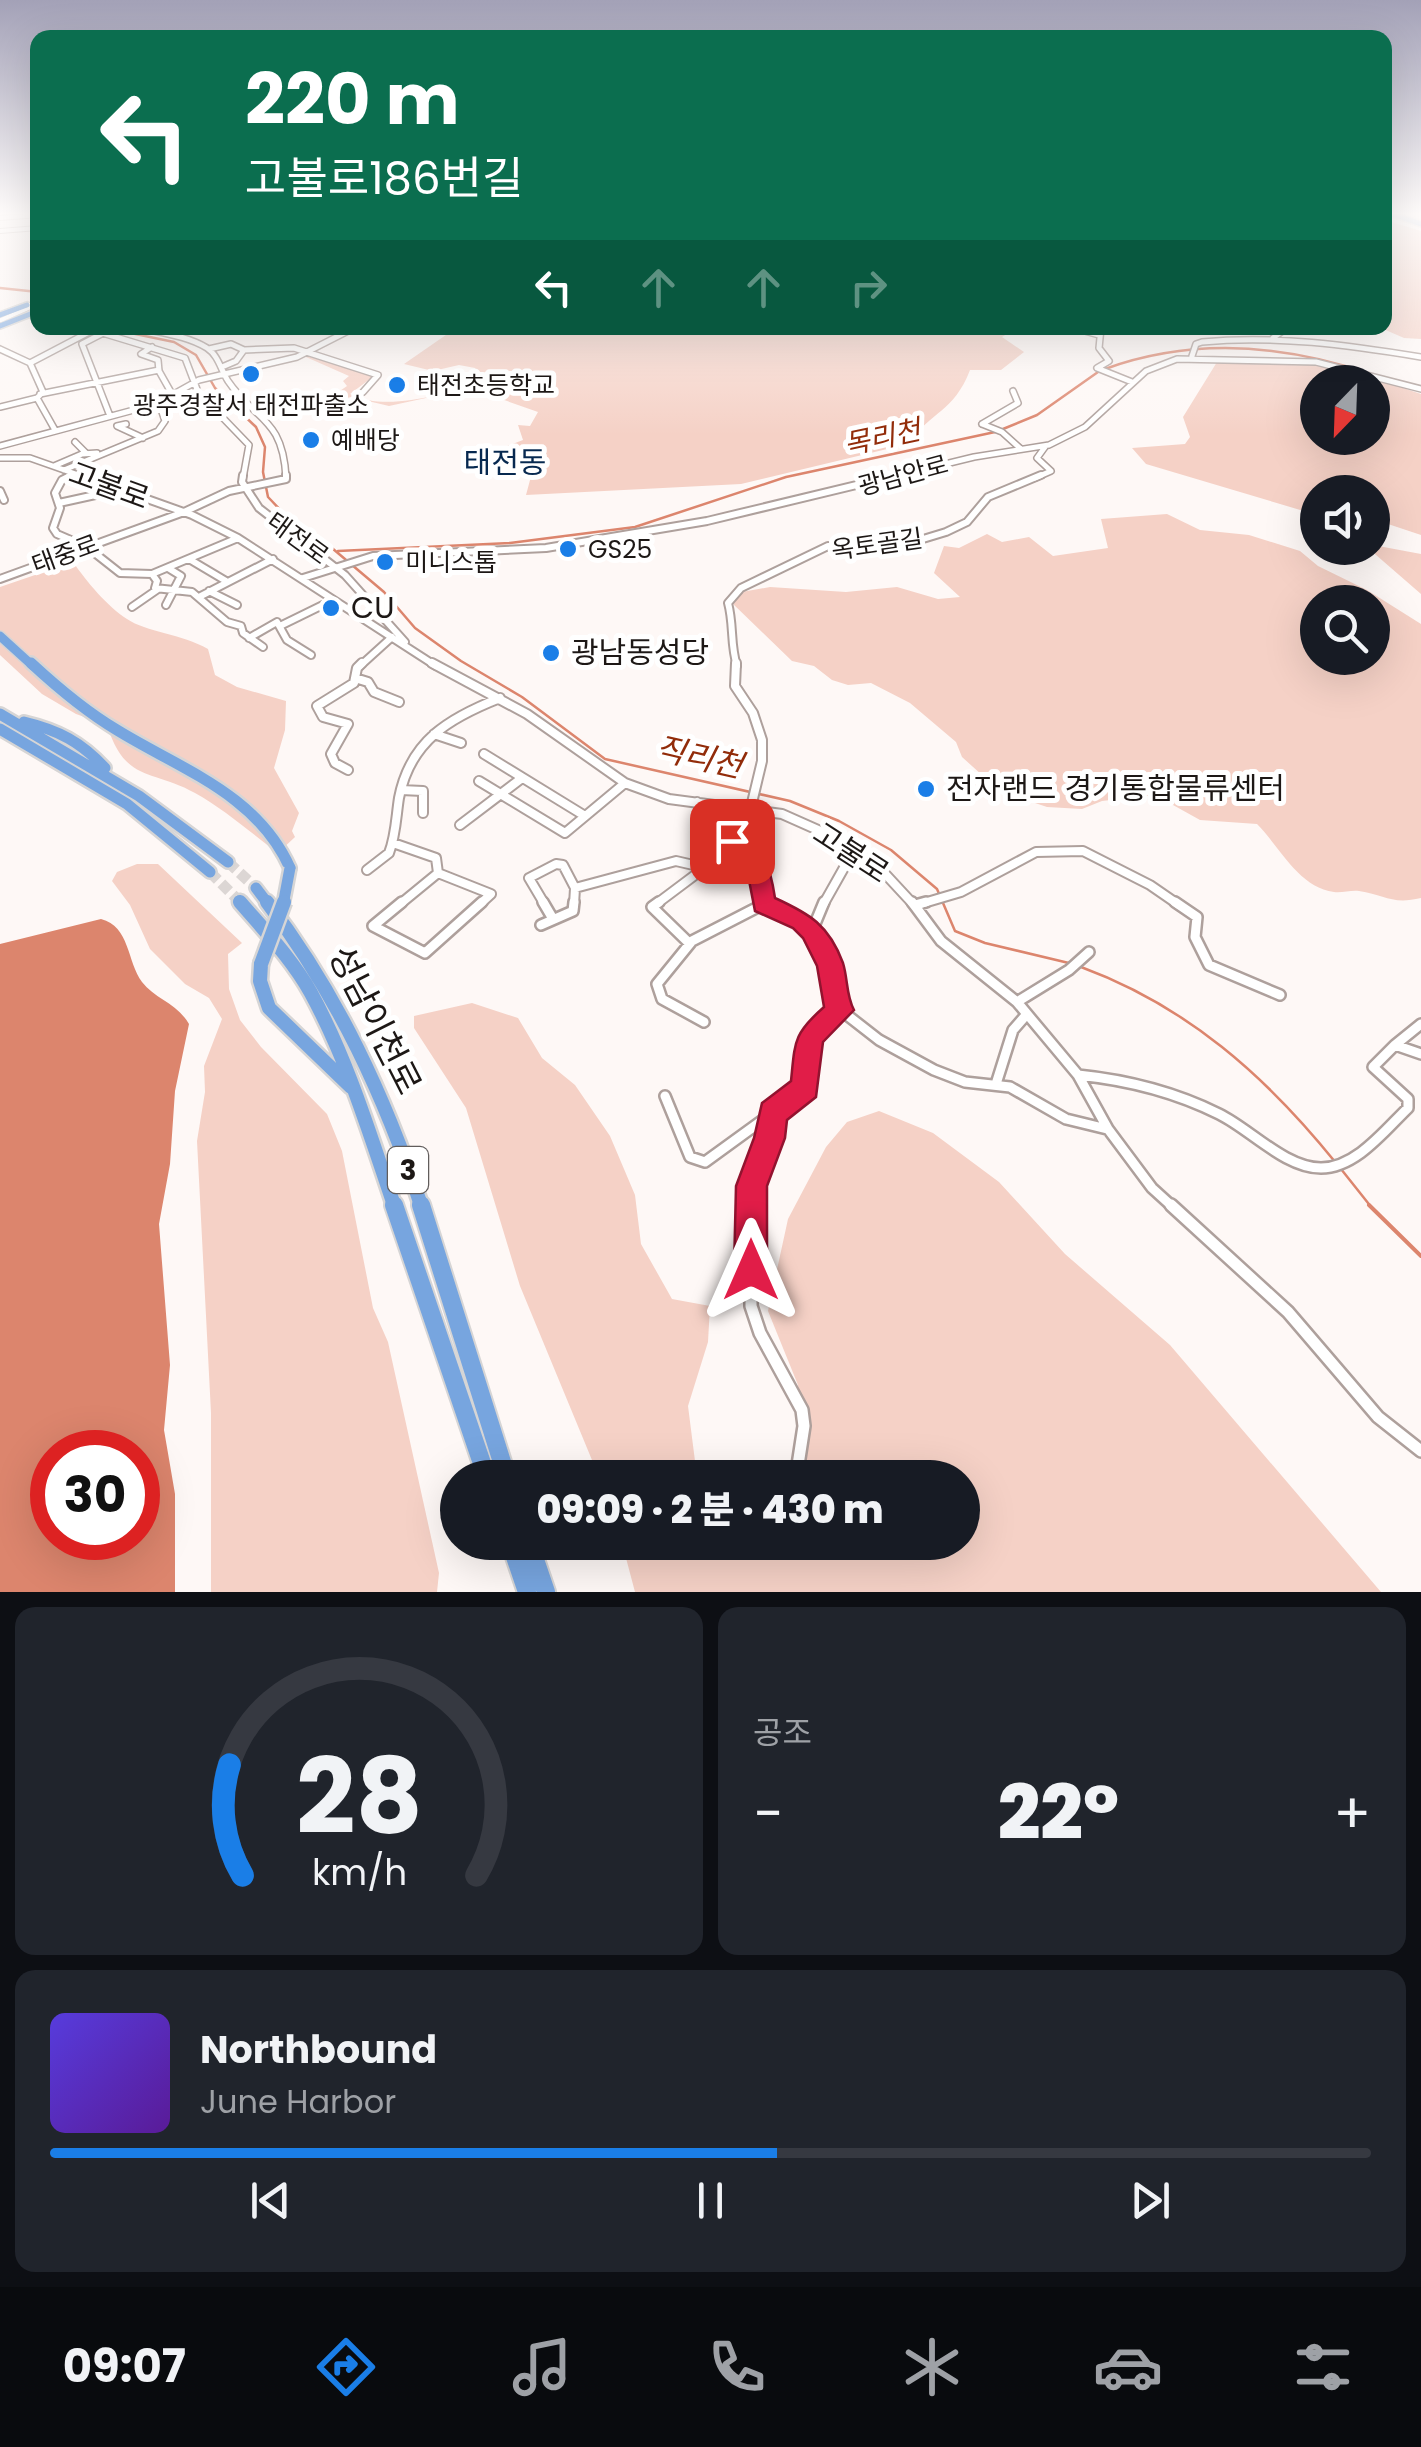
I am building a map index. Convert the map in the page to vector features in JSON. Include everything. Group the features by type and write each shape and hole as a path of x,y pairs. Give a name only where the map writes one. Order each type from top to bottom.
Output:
{"highway":[{"path":"0,322 30,309"},
{"path":"0,322 30,309"},
{"path":"0,636 92,715 244,805 274,836 290,868 286,897 260,964 259,989 272,1014 324,1058 355,1092"},
{"path":"0,712 139,796 228,862"},
{"path":"0,729 127,804 210,872"},
{"name":"성남이천로","path":"256,888 319,973 387,1112 501,1460"},
{"name":"성남이천로","path":"239,901 281,949 310,991 355,1092 481,1460"},
{"path":"516,1560 527,1592"},
{"path":"535,1560 546,1592"}],"street":[{"path":"30,363 78,335"},
{"path":"98,335 82,344 110,416"},
{"name":"태전로","path":"108,335 185,358 198,381 198,392 246,441 250,454 242,486 249,496 264,514 339,566 408,646"},
{"path":"163,335 210,349 233,344 244,350"},
{"path":"0,446 159,403 198,381 308,352 340,335"},
{"path":"1100,335 1099,348 1110,361 1100,371 1132,382"},
{"path":"1273,338 1277,335"},
{"path":"1193,351 1217,340 1273,338 1305,339 1421,357"},
{"path":"222,372 244,350 254,346 308,352 378,375 362,392"},
{"path":"152,347 142,354 158,360 172,394"},
{"path":"0,348 30,363 39,396 55,430"},
{"path":"210,349 222,372"},
{"name":"광남안로","path":"302,578 358,560 546,548 707,522 974,456 1049,444 1085,427 1132,382 1155,366 1193,351 1316,362 1421,389"},
{"path":"0,407 160,370"},
{"name":"태중로","path":"0,579 184,512 242,486 282,479 285,459 272,424 222,372"},
{"path":"1013,391 1018,403 982,424 995,428 1021,449"},
{"path":"59,468 143,438 164,424 159,403"},
{"path":"126,424 117,426 143,438"},
{"path":"4,457 16,448 13,442"},
{"path":"76,442 86,453"},
{"name":"옥토골길","path":"752,803 762,781 760,734 752,711 735,686 740,667 731,645 735,628 728,603 731,594 747,582 799,564 828,546 839,549 911,541 953,529 984,506 988,497 1052,470 1037,456 1049,444"},
{"path":"59,468 86,453 108,452"},
{"name":"고불로","path":"4,457 59,468 184,512 238,538 438,668 500,698 625,783 668,799 752,803 812,826 854,850 890,876 941,941 1017,1002 1078,1075 1108,1129 1152,1188 1288,1312 1378,1417 1421,1451"},
{"path":"220,496 244,470"},
{"path":"74,474 58,486 54,531 86,547 120,573 152,574 238,538"},
{"path":"59,503 119,489"},
{"path":"0,491 4,500"},
{"path":"220,496 249,496"},
{"path":"188,559 226,582"},
{"path":"198,596 273,559"},
{"path":"166,605 180,576 168,568"},
{"path":"152,574 158,589"},
{"path":"132,607 158,589 198,596 226,622 241,626 263,647"},
{"path":"208,591 237,605"},
{"path":"250,638 274,623 282,625 333,600"},
{"path":"282,625 287,640 311,655"},
{"path":"348,770 335,763 331,754 348,724 323,717 317,706 348,688 356,678 357,668 392,636"},
{"path":"356,678 368,682 374,692 399,702"},
{"path":"366,870 382,864 394,843 401,790 414,754 450,721 500,698"},
{"path":"434,734 462,743"},
{"path":"484,754 585,816"},
{"path":"460,825 522,778"},
{"path":"478,780 565,833 625,783"},
{"path":"401,790 423,791 423,814"},
{"path":"698,802 702,814 758,866 764,904"},
{"path":"688,942 652,906 732,841"},
{"path":"394,843 436,858 438,874"},
{"path":"812,931 830,888 854,850"},
{"path":"915,905 961,892 1036,852 1083,851 1150,885 1198,917 1195,937 1209,965 1280,995"},
{"path":"575,888 676,860 702,868"},
{"path":"541,925 568,914 576,906 575,888 560,864 530,878 553,920"},
{"path":"438,874 491,894 425,952 374,926 403,905 438,874"},
{"path":"704,1022 662,998 657,990 688,942 720,921 764,904 802,921 812,931 830,966 834,1000 840,1010 879,1039 958,1080 981,1086 1008,1086 1072,1124 1108,1129"},
{"path":"1017,1002 1069,970 1089,952"},
{"path":"665,1096 690,1157 698,1162 805,1088 810,1037 840,1010"},
{"path":"996,1084 1013,1030 1027,1014"},
{"path":"1078,1075 1143,1086 1195,1104 1242,1126 1302,1162 1326,1168 1353,1156 1408,1108 1408,1099 1373,1067 1421,1024"},
{"path":"1395,1045 1421,1054"},
{"path":"772,1113 770,1138 751,1186 751,1306 760,1332 802,1410 804,1426 799,1460"}],"shaded area":[{"path":"1392,286 1421,286 1421,339 1392,333"},
{"path":"446,335 1005,335 1002,337 1024,352 1001,370 970,370 957,395 908,444 741,484 526,495 533,469 502,448 523,440 518,425 530,426 538,412 487,394 475,368 459,365 433,371 404,364"},
{"path":"306,357 374,376 350,394 360,398 392,402 435,396 389,406 351,397 286,412 278,409 334,395 347,386 343,381 349,376"},
{"path":"1291,360 1324,365 1300,365 1300,455 1390,455 1390,384 1421,394 1421,535 1390,525 1390,475 1300,475 1300,510 1146,464 1132,448 1185,444 1190,437 1183,417 1217,362"},
{"path":"1167,514 1200,530 1249,535 1300,551 1300,565 1317,565 1357,585 1300,585 1300,675 1390,675 1390,604 1421,624 1421,898 1395,900 1359,891 1321,889 1291,865 1257,824 1200,820 1155,795 1102,801 1082,809 1047,807 1017,797 993,785 962,757 956,742 910,703 871,683 848,685 832,680 814,666 792,661 731,602 736,593 770,587 846,592 897,587 938,599 960,597 934,573 944,546 959,548 987,534 1002,542 1029,537 1053,556 1108,548 1101,519"},
{"path":"1390,548 1421,554 1421,594 1388,565"},
{"path":"73,562 98,593 127,619 208,649 215,675 237,687 286,701 285,730 274,768 299,813 292,831 295,837 278,853 206,799 131,766 114,744 107,725 76,714 42,694 0,655 0,587"},
{"path":"137,864 158,864 242,943 228,954 229,989 240,1020 327,1114 342,1151 373,1308 388,1342 439,1573 437,1592 211,1592 211,1413 197,1141 205,1092 204,1066 222,1019 209,998 185,984 150,949 130,905 112,881 117,872"},
{"path":"101,919 118,929 142,982 189,1024 175,1091 170,1164 159,1224 170,1365 164,1430 175,1494 175,1592 0,1592 0,944"},
{"path":"472,1003 518,1018 542,1058 575,1085 610,1136 635,1195 641,1244 672,1299 710,1306 708,1342 688,1406 695,1460 592,1460 520,1286 466,1108 414,1028 414,1016"},
{"path":"879,1111 933,1133 999,1182 1065,1254 1170,1345 1381,1592 635,1592 627,1560 980,1560 980,1460 802,1460 798,1385 768,1311 788,1219 826,1147 847,1122"}],"waterway":[{"name":"직리천","path":"0,288 30,291"},
{"name":"직리천","path":"140,335 174,342 196,355 215,388 256,427 265,447 263,472 268,497 288,518 326,543 384,592 415,628 522,697 605,759 790,801 839,821 891,850 937,889 955,931 985,943 1073,964"},
{"name":"목리천","path":"1105,369 1171,352 1238,348 1341,365"},
{"name":"목리천","path":"1003,429 1037,415 1098,372"},
{"name":"목리천","path":"338,551 510,543 635,527 786,477 995,432"},
{"name":"직리천","path":"1081,967 1156,1002 1222,1047 1282,1101 1336,1163"},
{"name":"직리천","path":"1341,1169 1372,1208"},
{"name":"직리천","path":"1372,1208 1421,1256"}],"tunnel":[{"path":"228,862 256,888"},
{"path":"210,872 239,901"}],"place":[{"name":"광주경찰서 태전파출소","path":"251,374"},
{"name":"태전초등학교","path":"397,385"},
{"name":"예배당","path":"311,440"},
{"name":"GS25","path":"568,549"},
{"name":"미니스톱","path":"385,562"},
{"name":"CU","path":"331,608"},
{"name":"광남동성당","path":"551,653"},
{"name":"전자랜드 경기통합물류센터","path":"926,789"}],"district":[{"name":"태전동","path":"505,463"}],"route":[{"path":"732,841 758,866 764,883 764,904 802,921 812,931 833,974 832,993 840,1010 810,1037 805,1088 772,1113 770,1138 751,1186 751,1270"}]}
